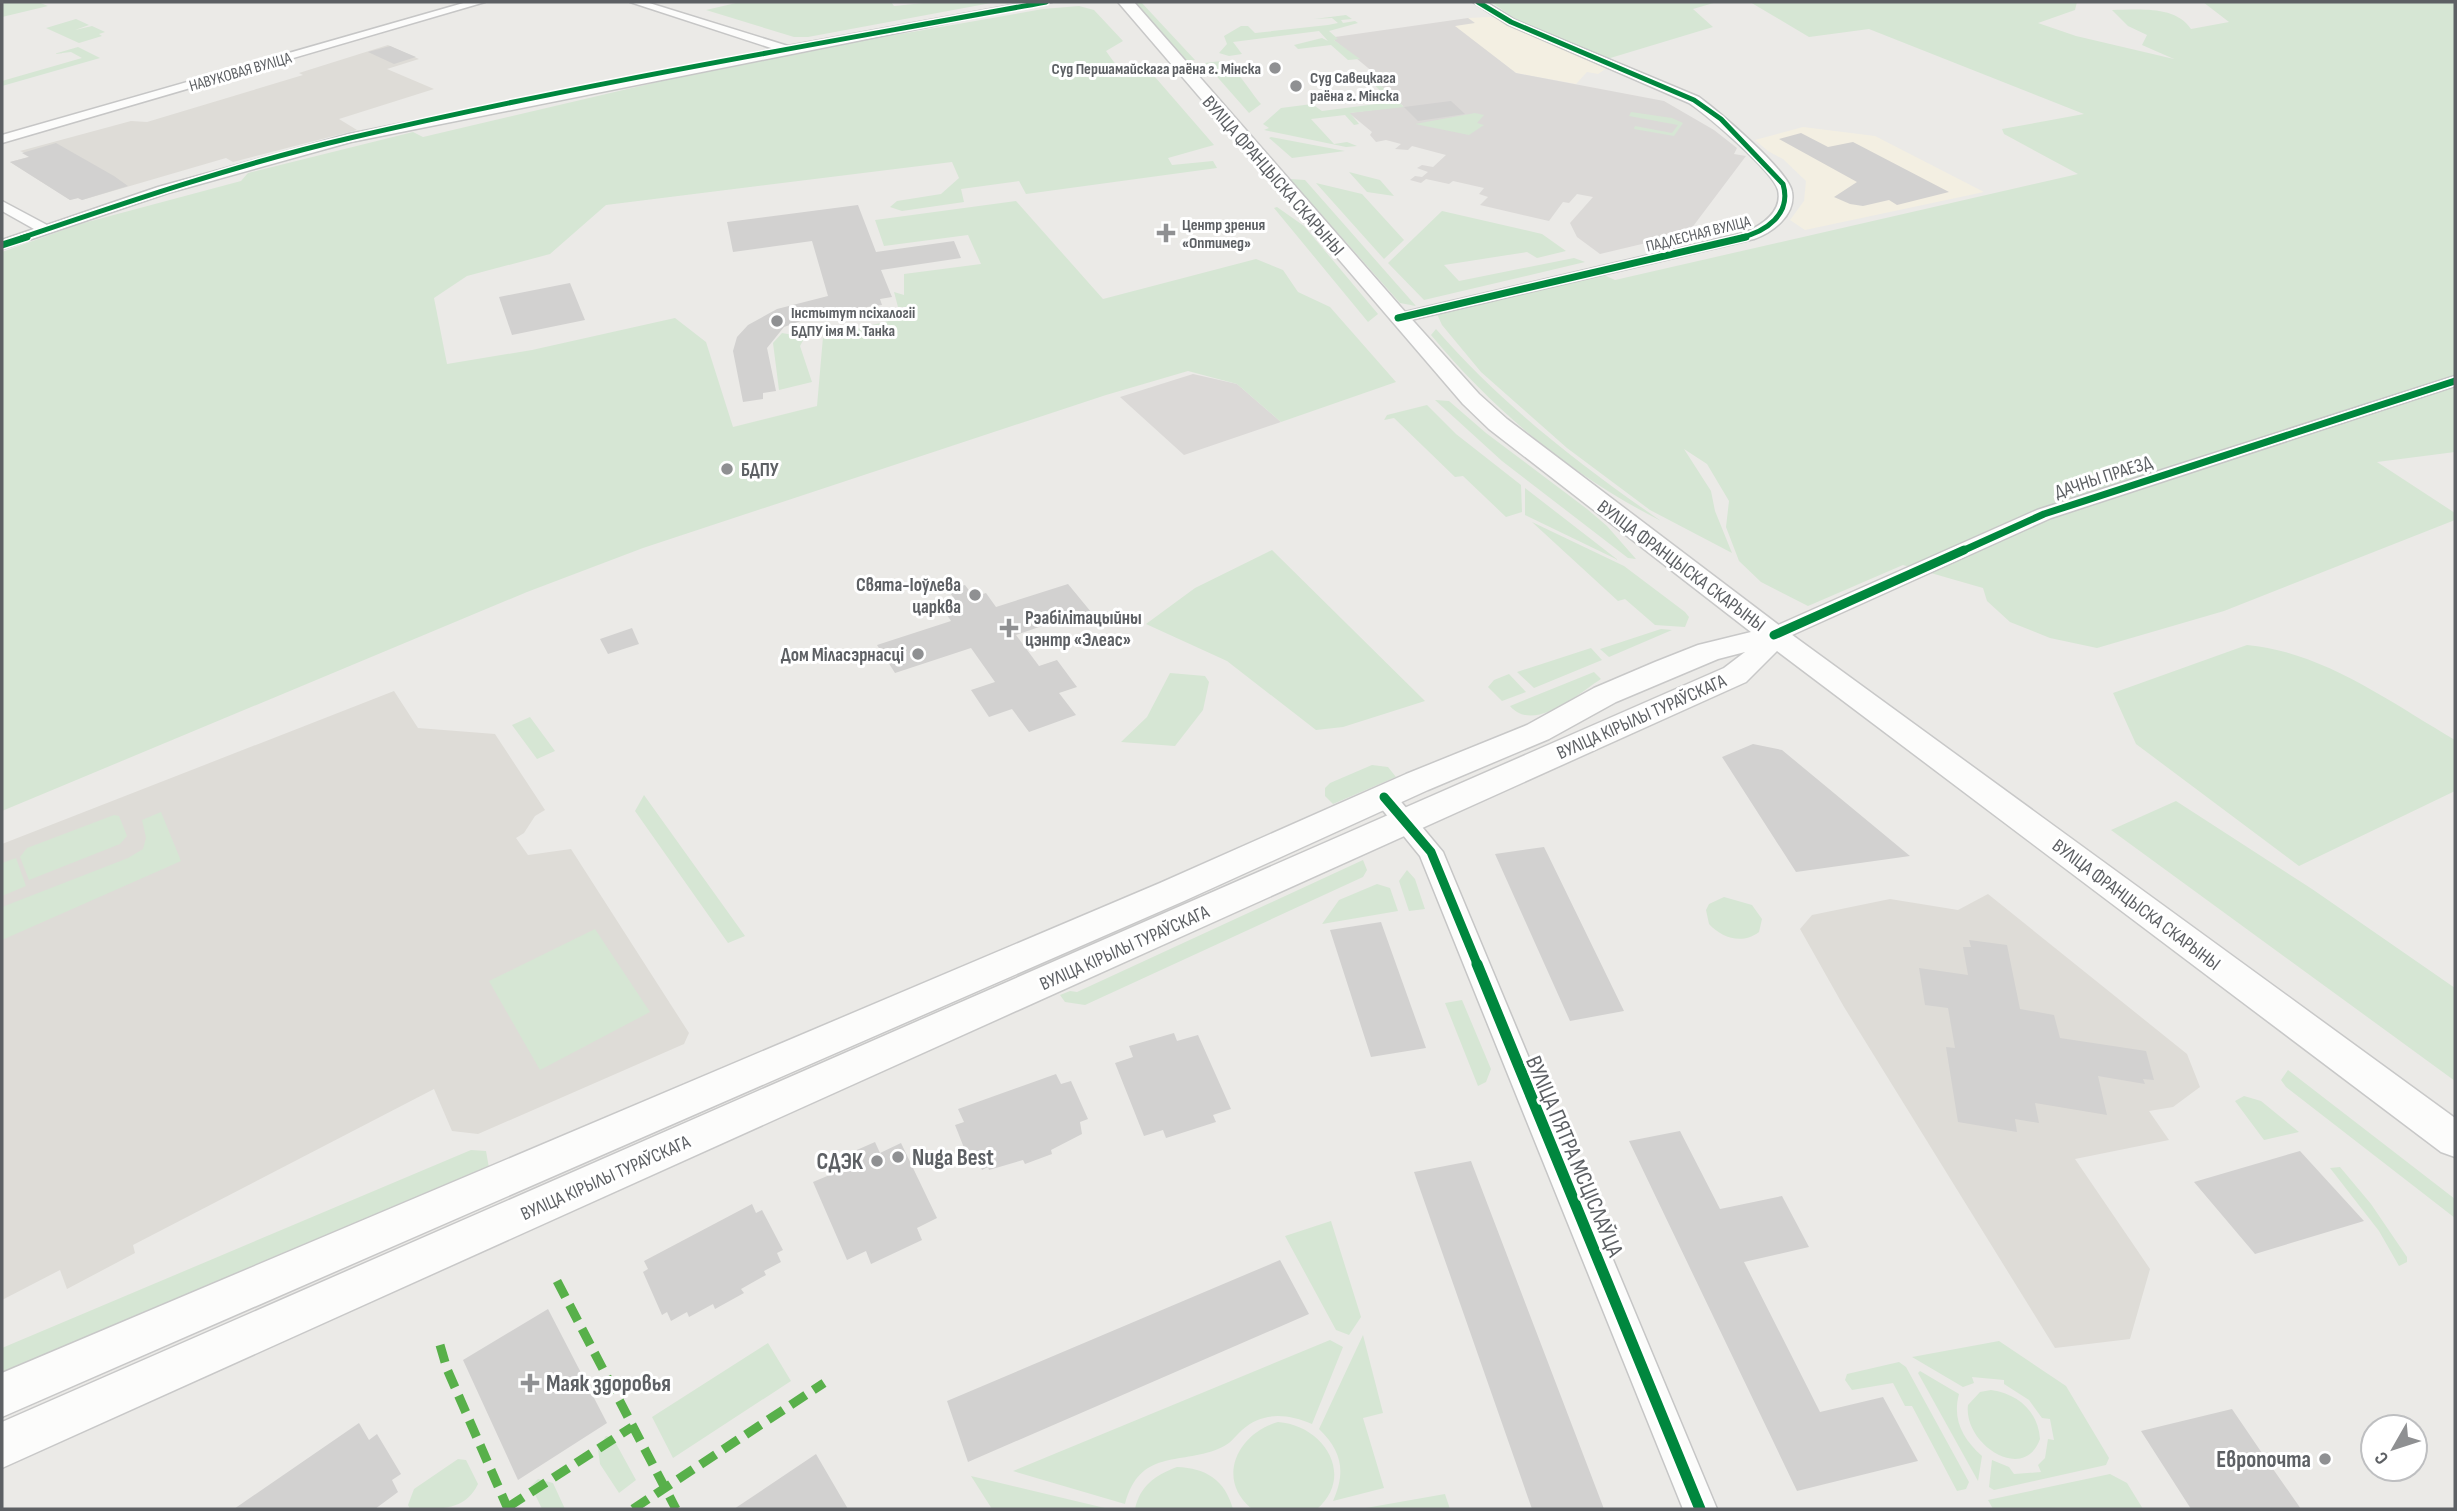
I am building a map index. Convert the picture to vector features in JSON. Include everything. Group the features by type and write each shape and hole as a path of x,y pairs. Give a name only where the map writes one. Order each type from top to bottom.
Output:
{"main road":[{"name":"ВУЛІЦА ФРАНЦЫСКА СКАРЫНЫ","path":"1126,2 1398,318 1471,399 1498,424 1774,635 2455,1140"},
{"name":"ВУЛІЦА КІРЫЛЫ ТУРАЎСКАГА","path":"2,1395 1172,892 1395,809 1735,674 1758,656 1774,635"},
{"name":"ВУЛІЦА КІРЫЛЫ ТУРАЎСКАГА","path":"2,1445 1395,809"}],"street":[{"name":"НАВУКОВАЯ ВУЛІЦА","path":"2,139 479,2"},
{"path":"635,2 790,49"},
{"path":"2,245 199,179 328,143 790,49 1046,2"},
{"name":"ПАДЛЕСНАЯ ВУЛІЦА","path":"1398,318 1749,236 1763,231 1784,209 1786,195 1783,184 1707,108 1511,22 1478,2"},
{"path":"2,205 46,230"},
{"name":"ДАЧНЫ ПРАЕЗД","path":"1774,635 2044,514 2455,381"},
{"name":"ВУЛІЦА ПЯТРА МСЦІСЛАЎЦА","path":"1395,809 1431,852 1700,1509"}],"shaded area":[{"path":"1489,17 1610,66 1598,74 1587,72 1576,84 1516,73 1454,26 1474,22 1468,18"},
{"path":"1468,18 1475,23 1455,26 1516,73 1664,101 1714,130 1737,148 1734,154 1746,156 1688,233 1600,254 1577,237 1570,223 1593,197 1577,194 1569,203 1563,202 1549,221 1480,205 1488,197 1479,194 1484,188 1453,181 1449,184 1426,179 1421,183 1410,180 1415,176 1422,177 1428,172 1417,168 1422,165 1433,167 1446,155 1412,146 1408,150 1395,149 1401,144 1386,140 1376,142 1370,135 1372,132 1349,113 1403,106 1367,73 1373,72 1334,40 1335,37"},
{"path":"388,45 419,59 387,69 434,89 339,119 357,130 233,162 226,158 82,200 70,200 10,162 32,156 20,151 131,121 147,122 303,75 299,73"},
{"path":"1803,127 1875,136 1984,192 1805,230 1790,220 1804,201 1806,181 1783,159 1755,140"},
{"path":"1193,374 1237,384 1281,422 1184,455 1120,397"},
{"path":"394,691 418,728 495,734 545,810 535,816 524,833 516,838 528,855 571,849 689,1033 684,1044 478,1134 452,1131 434,1089 133,1245 135,1253 67,1289 60,1270 2,1300 2,844"},
{"path":"1988,894 2187,1054 2200,1087 2173,1107 2149,1111 2169,1140 2075,1159 2150,1269 2130,1339 2055,1348 1844,1007 1800,929 1812,915 1890,899 1958,910"}],"green space":[{"path":"2,2 38,2 48,6 2,17"},
{"path":"733,2 891,2 894,6 934,2 991,3 808,37 794,37 706,10 736,3"},
{"path":"1134,2 1141,2 1195,60 1186,60"},
{"path":"1491,2 1717,2 1693,9 1713,27 1607,59 1520,22"},
{"path":"1750,2 2077,2 2075,10 2038,23 2076,36 2174,59 2142,45 2147,35 2128,26 2112,10 2166,12 2184,21 2191,29 2229,22 2203,2 2455,2 2455,452 2377,462 2455,513 2455,520 2224,611 2097,648 2050,638 2010,622 1987,601 1983,588 1903,565 1808,606 1761,582 1739,561 1726,527 1729,501 1707,464 1684,449 1711,491 1715,511 1732,553 1650,510 1567,448 1481,372 1442,325 1437,314 1604,275 1615,280 2078,174 2004,134 2002,129 2084,114 1869,29 1809,37"},
{"path":"1079,6 1094,10 1123,41 1106,51 1118,67 1127,73 1155,77 1214,145 1168,158 1172,165 1213,161 1217,168 1026,194 1019,181 961,189 964,202 902,211 890,207 897,201 941,194 959,178 952,162 606,205 550,254 467,276 434,298 447,364 532,350 675,318 706,342 733,427 817,406 823,337 905,317 905,307 898,307 894,292 904,295 904,274 981,264 968,235 884,246 875,220 1016,201 1103,299 1256,259 1283,270 1298,292 1330,307 1396,382 1281,422 1237,384 1188,371 1106,395 643,548 527,592 2,811 2,252 80,224 241,181 248,173 413,132 423,137 747,61 1043,9"},
{"path":"1346,15 1352,19 1341,20 1343,23 1358,23 1329,31 1338,39 1334,40 1360,59 1348,60 1331,45 1298,49 1294,45 1322,38 1328,41 1319,31 1233,42 1242,54 1229,56 1219,53 1227,44 1224,36 1241,26 1248,26 1255,33 1328,25 1338,23 1332,18 1314,19"},
{"path":"76,19 89,25 75,30 92,26 105,32 99,34 102,36 79,43 46,28"},
{"path":"78,47 100,58 2,86 2,81 82,58 71,52 54,54"},
{"path":"1221,61 1237,73 1261,104 1249,113 1205,63"},
{"path":"1367,73 1404,107 1350,113 1359,124 1354,125 1345,115 1311,119 1334,144 1347,142 1357,146 1346,147 1264,130 1269,128 1263,124 1281,108 1312,104 1322,111 1392,102 1363,74"},
{"path":"1631,112 1672,118 1683,123 1674,136 1634,129 1635,126 1672,133 1678,125 1629,116"},
{"path":"1475,113 1484,115 1477,123 1484,125 1469,135 1415,124"},
{"path":"1271,137 1345,151 1292,158 1269,138"},
{"path":"1349,172 1380,180 1394,196 1367,192"},
{"path":"1290,179 1305,180 1416,306 1400,303"},
{"path":"1316,183 1362,194 1404,240 1384,259"},
{"path":"1277,207 1304,226 1378,314 1368,322 1274,208"},
{"path":"1442,211 1542,234 1566,251 1537,258 1527,252 1444,265 1459,281 1574,258 1585,262 1424,300 1388,263"},
{"path":"1436,329 1487,383 1542,432 1661,521 1596,483 1536,440 1508,416 1456,363 1431,335"},
{"path":"782,333 805,337 800,346 812,382 779,390 773,343"},
{"path":"1435,400 1449,401 1486,433 1587,509 1607,526 1636,559 1628,558 1502,461"},
{"path":"1427,405 1456,434 1521,485 1522,512 1506,517 1463,476 1455,477 1394,418 1384,420 1387,415"},
{"path":"1525,488 1618,560 1525,515"},
{"path":"1532,522 1624,566 1685,612 1689,617 1685,627 1655,625 1625,599 1618,601"},
{"path":"1272,550 1425,701 1343,727 1316,730 1227,661 1146,624 1195,588"},
{"path":"1661,629 1672,630 1609,657 1600,649"},
{"path":"2247,645 2302,657 2329,668 2381,695 2455,740 2455,791 2299,866 2136,744 2113,693"},
{"path":"1591,648 1602,660 1534,688 1517,672"},
{"path":"1594,672 1601,679 1569,701 1544,713 1531,716 1510,706"},
{"path":"1170,673 1205,676 1209,682 1203,710 1175,746 1121,742 1147,717"},
{"path":"1509,674 1526,692 1502,701 1488,687 1494,680"},
{"path":"530,717 555,751 537,759 512,725"},
{"path":"1372,765 1388,767 1396,777 1333,804 1325,796 1325,788 1330,783"},
{"path":"644,795 745,936 728,943 635,811"},
{"path":"2176,801 2312,889 2455,988 2455,1081 2111,830"},
{"path":"161,812 181,861 2,940 2,907 128,858 143,849 146,838 142,820"},
{"path":"114,815 119,816 127,836 120,844 29,880 20,857 27,848"},
{"path":"16,858 26,886 2,896 2,863"},
{"path":"1363,860 1367,870 1363,877 1085,1005 1065,1002 1060,995 1070,991 1077,992"},
{"path":"1407,870 1415,879 1425,909 1409,911 1399,881"},
{"path":"1377,884 1390,888 1398,911 1322,924 1339,900"},
{"path":"1724,897 1752,905 1762,919 1759,932 1746,938 1732,938 1709,924 1706,910 1709,904"},
{"path":"595,929 650,1012 540,1070 489,981"},
{"path":"1462,1000 1491,1069 1486,1082 1478,1086 1445,1003"},
{"path":"2288,1070 2455,1199 2455,1218 2286,1087 2281,1080"},
{"path":"2244,1096 2261,1101 2299,1132 2264,1140 2235,1101"},
{"path":"471,1150 486,1151 489,1168 2,1378 2,1348"},
{"path":"2340,1167 2371,1204 2407,1257 2407,1262 2399,1266 2379,1231 2330,1168"},
{"path":"1331,1221 1361,1317 1349,1335 1336,1330 1285,1236"},
{"path":"1363,1335 1383,1413 1363,1418 1384,1488 1333,1501 1340,1481 1340,1462 1333,1445 1319,1429"},
{"path":"1330,1340 1343,1347 1312,1424 1285,1416 1258,1420 1218,1449 1150,1467 1140,1474 1125,1504 1013,1471"},
{"path":"1999,1341 2066,1386 2109,1458 2106,1465 1994,1490 1989,1487 1992,1460 2009,1467 2014,1474 2041,1472 2038,1465 2045,1458 2048,1439 2054,1440 2050,1419 2042,1418 2029,1400 2004,1384 2004,1380 1972,1377 1974,1383 1963,1387 1912,1357"},
{"path":"768,1343 791,1381 673,1458 652,1417"},
{"path":"1899,1362 1906,1367 1969,1482 1966,1489 1957,1491 1912,1406 1905,1406 1893,1383 1852,1390 1845,1380 1847,1374"},
{"path":"1920,1371 1959,1394 1958,1421 1969,1443 1982,1456 1978,1481 1918,1373"},
{"path":"1991,1390 2010,1395 2031,1412 2040,1439 2032,1452 2021,1458 1996,1454 1984,1445 1975,1433 1969,1420 1968,1405 1980,1392"},
{"path":"1278,1422 1309,1432 1329,1454 1334,1467 1334,1481 1328,1496 1317,1509 1252,1509 1241,1497 1235,1484 1233,1471 1242,1446 1264,1428"},
{"path":"606,1436 613,1438 636,1480 619,1493 600,1464 598,1449"},
{"path":"458,1459 466,1460 478,1484 473,1493 451,1507 410,1509 408,1505 414,1489"},
{"path":"1177,1467 1197,1470 1213,1478 1225,1490 1233,1509 1135,1509 1137,1501 1150,1482"},
{"path":"2110,1474 2127,1483 2143,1509 1993,1509 1988,1500"},
{"path":"971,1476 1109,1509 992,1509"},
{"path":"538,1479 553,1483 565,1509 542,1509 531,1486"},
{"path":"1445,1494 1450,1509 1360,1509"}],"building":[{"path":"390,46 416,57 394,64 368,52"},
{"path":"1451,101 1465,114 1418,121 1404,107"},
{"path":"1801,133 1828,147 1853,142 1949,192 1897,205 1889,200 1863,206 1850,204 1834,197 1857,182 1779,139"},
{"path":"56,143 128,186 82,200 70,200 10,162 29,157 22,153"},
{"path":"858,205 876,252 954,241 961,258 881,270 892,297 880,299 882,305 823,313 784,327 767,348 776,391 763,393 763,399 743,402 733,351 737,337 748,325 777,309 828,296 812,241 733,252 727,222"},
{"path":"570,283 585,320 512,335 499,297"},
{"name":"Дом Міласэрнасці","path":"1068,584 1096,618 1071,627 1065,618 1016,635 1039,666 1057,660 1077,687 1059,693 1076,715 1029,732 1012,709 989,717 971,690 995,682 971,648 895,673 877,645 951,621 941,606 956,601 948,590 965,585 974,597 986,593 996,607"},
{"path":"632,628 639,644 608,654 600,639"},
{"path":"1753,744 1782,750 1910,856 1796,872 1722,757"},
{"path":"1544,847 1624,1011 1570,1021 1495,854"},
{"path":"1381,922 1426,1048 1371,1057 1330,930"},
{"path":"1969,940 2007,945 2020,1009 2054,1015 2060,1038 2146,1051 2154,1080 2143,1079 2145,1084 2098,1076 2107,1115 2035,1103 2039,1123 2015,1119 2017,1132 1958,1122 1946,1047 1955,1048 1948,1008 1925,1005 1919,968 1968,975 1963,947 1971,947"},
{"path":"1174,1033 1177,1041 1198,1035 1231,1109 1213,1115 1216,1122 1166,1138 1163,1130 1144,1136 1115,1063 1133,1057 1129,1046"},
{"path":"1056,1074 1061,1084 1071,1081 1088,1119 1080,1122 1082,1134 1051,1150 1052,1154 1025,1164 1023,1160 982,1170 978,1160 970,1163 955,1125 964,1122 958,1109"},
{"path":"1680,1131 1720,1209 1782,1196 1809,1247 1744,1262 1820,1412 1883,1397 1918,1461 1797,1491 1629,1141"},
{"path":"875,1142 880,1153 901,1143 937,1218 917,1228 922,1240 871,1264 866,1251 847,1260 813,1182 832,1174 827,1163"},
{"path":"2300,1151 2364,1221 2255,1254 2194,1182"},
{"path":"1471,1161 1604,1509 1532,1509 1414,1172"},
{"path":"752,1204 756,1213 762,1210 783,1250 777,1253 781,1262 764,1271 766,1275 741,1289 744,1293 715,1309 713,1304 689,1317 687,1312 671,1321 667,1312 662,1315 643,1272 648,1269 644,1261"},
{"path":"1280,1260 1309,1314 968,1462 947,1401"},
{"path":"548,1309 607,1423 518,1480 463,1360"},
{"path":"2232,1409 2301,1509 2191,1509 2141,1431"},
{"path":"359,1423 369,1440 377,1434 401,1474 392,1480 398,1492 375,1509 234,1509"},
{"path":"816,1454 848,1509 734,1509"}],"marked path":[{"path":"557,1281 676,1509"},
{"path":"440,1345 447,1369 508,1509"},
{"path":"633,1509 824,1383"},
{"path":"508,1507 632,1427"}],"cycle path":[{"path":"2,245 163,190 349,138 686,69 1046,2"},
{"path":"1398,318 1749,236 1772,223 1783,210 1786,193 1783,184 1721,119 1694,100 1511,22 1478,2"},
{"path":"1774,635 2044,514 2455,381"},
{"path":"1384,797 1431,852 1700,1509"}],"place":[{"name":"Суд Першамайскага раёна г. Мінска","path":"1275,68"},
{"name":"Суд Савецкага раёна г. Мінска","path":"1296,86"},
{"name":"Центр зрения «Оптимед»","path":"1166,233"},
{"name":"Інстытут псіхалогіі БДПУ імя М. Танка","path":"777,321"},
{"name":"БДПУ","path":"727,469"},
{"name":"Свята-Іоўлева царква","path":"975,595"},
{"name":"Рэабілітацыйны цэнтр «Элеас»","path":"1009,628"},
{"name":"Дом Міласэрнасці","path":"918,654"},
{"name":"Nuga Best","path":"898,1157"},
{"name":"СДЭК","path":"877,1161"},
{"name":"Маяк здоровья","path":"530,1383"},
{"name":"Европочта","path":"2325,1459"}]}
